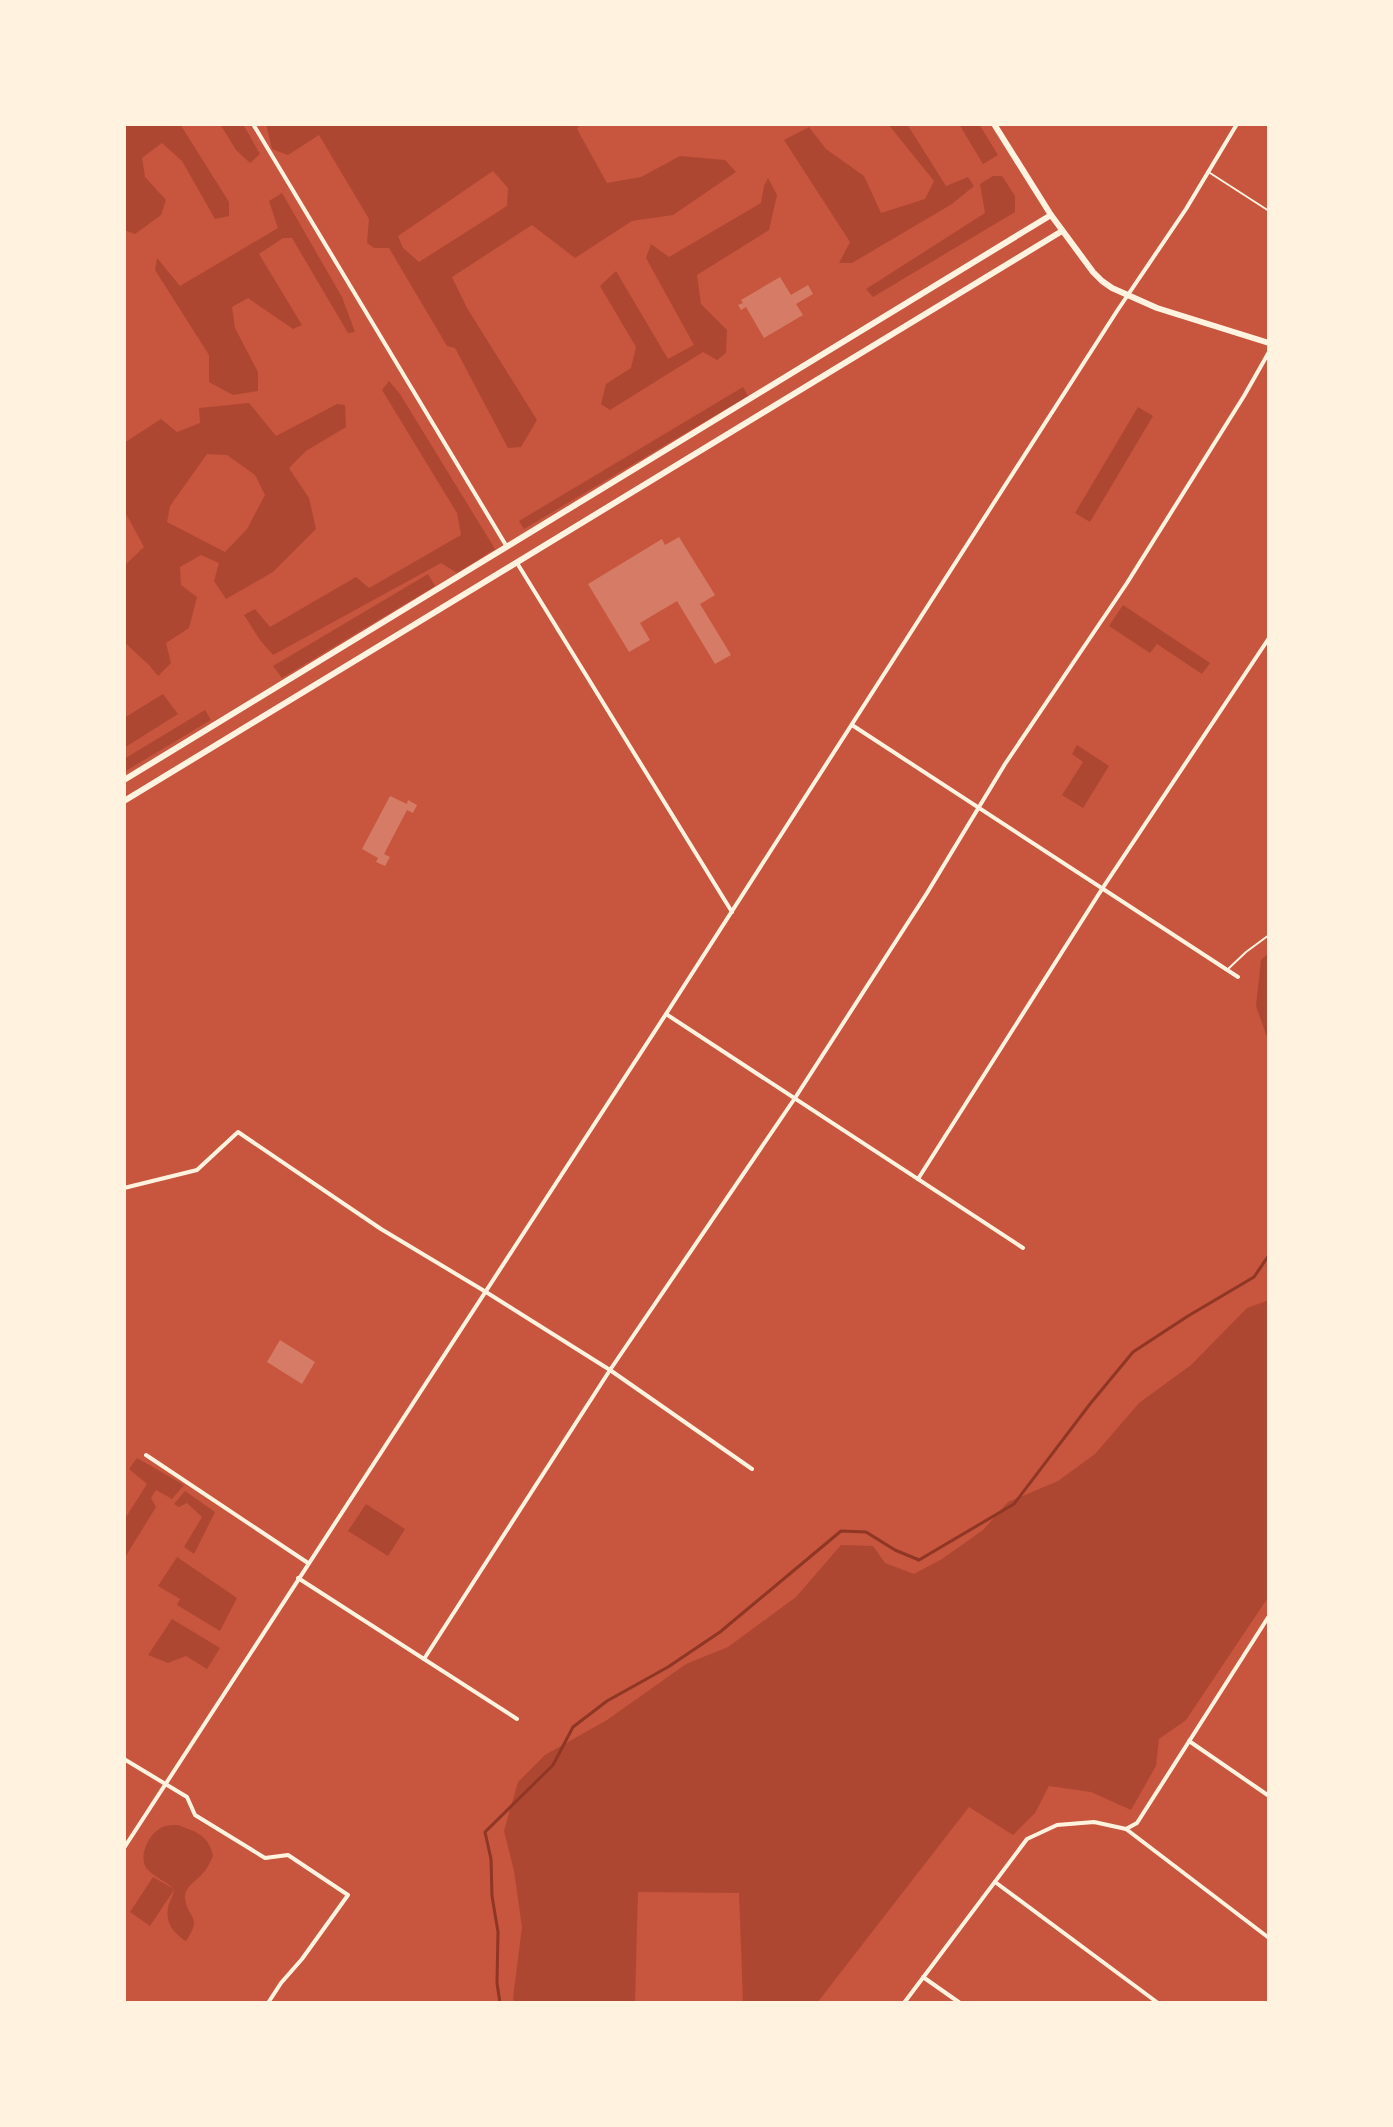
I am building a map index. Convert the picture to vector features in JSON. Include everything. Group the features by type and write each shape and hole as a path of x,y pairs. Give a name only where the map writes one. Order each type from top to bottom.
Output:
{"main road":[{"path":"994,124 1062,231 1102,281 1128,296 1269,343"},
{"path":"124,780 1051,215"},
{"path":"124,801 1062,231"},
{"path":"507,547 516,563"}],"street":[{"path":"253,124 507,547"},
{"path":"124,1848 732,912 1237,124"},
{"path":"424,1659 610,1370 795,1098 1005,764 1127,583 1269,352"},
{"path":"516,563 732,912"},
{"path":"918,1179 1102,889 1269,638"},
{"path":"852,725 1238,977"},
{"path":"666,1014 1023,1248"},
{"path":"124,1188 197,1170 238,1132 381,1229 610,1370 752,1469"},
{"path":"146,1455 308,1563"},
{"path":"298,1578 517,1719"},
{"path":"1126,1829 1137,1823 1269,1616"},
{"path":"1188,1741 1269,1796"},
{"path":"124,1759 187,1797 195,1815 265,1858 288,1855 348,1895 268,2003"},
{"path":"904,2003 1027,1839 1057,1825 1094,1822 1126,1829 1269,1938"},
{"path":"995,1882 1158,2003"},
{"path":"923,1977 960,2003"}],"lane":[{"path":"1209,172 1269,211"},
{"path":"1227,970 1269,935"}],"shaded area":[{"path":"124,124 180,124 229,202 229,216 215,219 182,161 162,143 142,158 145,177 166,200 161,215 135,234 124,230"},
{"path":"220,124 243,124 260,154 250,163 236,150"},
{"path":"266,124 580,124 577,129 607,183 641,177 680,156 725,160 736,172 673,215 632,221 575,258 532,225 452,277 467,308 537,420 521,447 508,448 455,348 447,346 389,248 374,248 367,243 369,219 319,135 288,155 272,149","holes":["493,171 508,188 507,206 419,262 403,248 398,236"]},
{"path":"888,124 907,124 946,186 968,177 974,186 952,204 852,263 839,263 850,242 784,140 809,127 826,149 864,176 881,213 925,199 934,181"},
{"path":"959,124 979,124 998,155 983,164"},
{"path":"993,176 1002,176 1015,196 1015,212 873,297 866,289 985,213 980,184"},
{"path":"768,178 777,195 769,230 697,275 701,304 727,330 726,353 717,360 703,352 610,410 601,404 606,384 631,368 636,347 600,286 616,271 668,359 694,345 646,258 651,244 669,257 761,203"},
{"path":"282,193 342,297 355,332 348,333 292,238 283,238 259,254 302,325 293,329 248,298 232,307 235,328 258,372 258,391 233,395 209,382 209,355 155,270 157,258 180,286 278,228 269,201"},
{"path":"389,381 495,549 457,573 441,563 273,655 244,615 255,609 270,627 356,577 369,588 461,535 457,513 382,390"},
{"path":"743,387 748,396 524,529 519,521"},
{"path":"249,403 276,436 337,404 345,405 346,427 306,451 289,468 309,498 316,529 273,572 226,599 214,581 219,563 201,555 180,567 181,585 197,597 189,628 166,643 171,663 158,676 124,642 124,566 144,547 124,510 124,443 161,419 177,432 200,423 199,408","holes":["207,454 227,455 255,475 265,495 247,529 225,552 167,522 170,506"]},
{"path":"1138,407 1153,416 1090,522 1075,513"},
{"path":"428,574 435,586 282,678 273,666"},
{"path":"1123,605 1210,663 1202,674 1157,644 1150,653 1109,626"},
{"path":"163,694 178,714 124,748 124,718"},
{"path":"205,710 211,720 124,772 124,759"},
{"path":"1077,745 1109,766 1083,808 1062,795 1083,762 1072,754"},
{"path":"1269,953 1269,1043 1256,1006 1261,960"},
{"path":"1269,1300 1269,1596 1186,1720 1159,1739 1156,1766 1131,1810 1091,1792 1049,1786 1035,1813 1013,1835 969,1807 817,2003 743,2003 739,1893 638,1892 635,2003 514,2003 522,1927 514,1871 504,1831 518,1782 545,1755 607,1720 686,1664 728,1647 796,1597 841,1545 873,1546 885,1563 914,1574 942,1559 983,1530 1008,1502 1058,1481 1095,1454 1139,1403 1191,1365 1247,1308"},
{"path":"137,1458 184,1485 172,1499 156,1490 151,1498 156,1507 124,1559 124,1520 147,1484 129,1469"},
{"path":"185,1491 215,1512 194,1554 184,1547 202,1517 187,1503 179,1507 174,1504"},
{"path":"366,1504 405,1529 388,1556 348,1531"},
{"path":"177,1557 237,1598 220,1631 177,1605 180,1599 158,1586"},
{"path":"172,1619 220,1648 207,1669 186,1656 168,1663 148,1655"},
{"path":"178,1825 205,1839 213,1856 185,1894 194,1922 186,1941 169,1923 167,1913 174,1890 150,1926 130,1912 153,1877 174,1889 147,1869 144,1859 148,1842 155,1832 163,1827"}],"building":[{"path":"780,277 791,295 808,285 813,294 796,304 803,315 764,338 746,307 741,310 738,305 743,303 741,300"},
{"path":"679,537 715,595 700,604 731,655 715,664 677,601 640,623 650,640 629,652 588,584 662,539 665,545"},
{"path":"390,796 417,805 413,813 407,810 384,854 390,857 385,866 362,849"},
{"path":"280,1340 315,1362 302,1384 267,1362"}],"waterway":[{"path":"500,2003 497,1983 498,1932 492,1896 491,1859 485,1832 553,1765 573,1727 607,1701 668,1667 720,1632 841,1531 866,1532 919,1560 1014,1504 1133,1352 1254,1277 1269,1255"}]}
